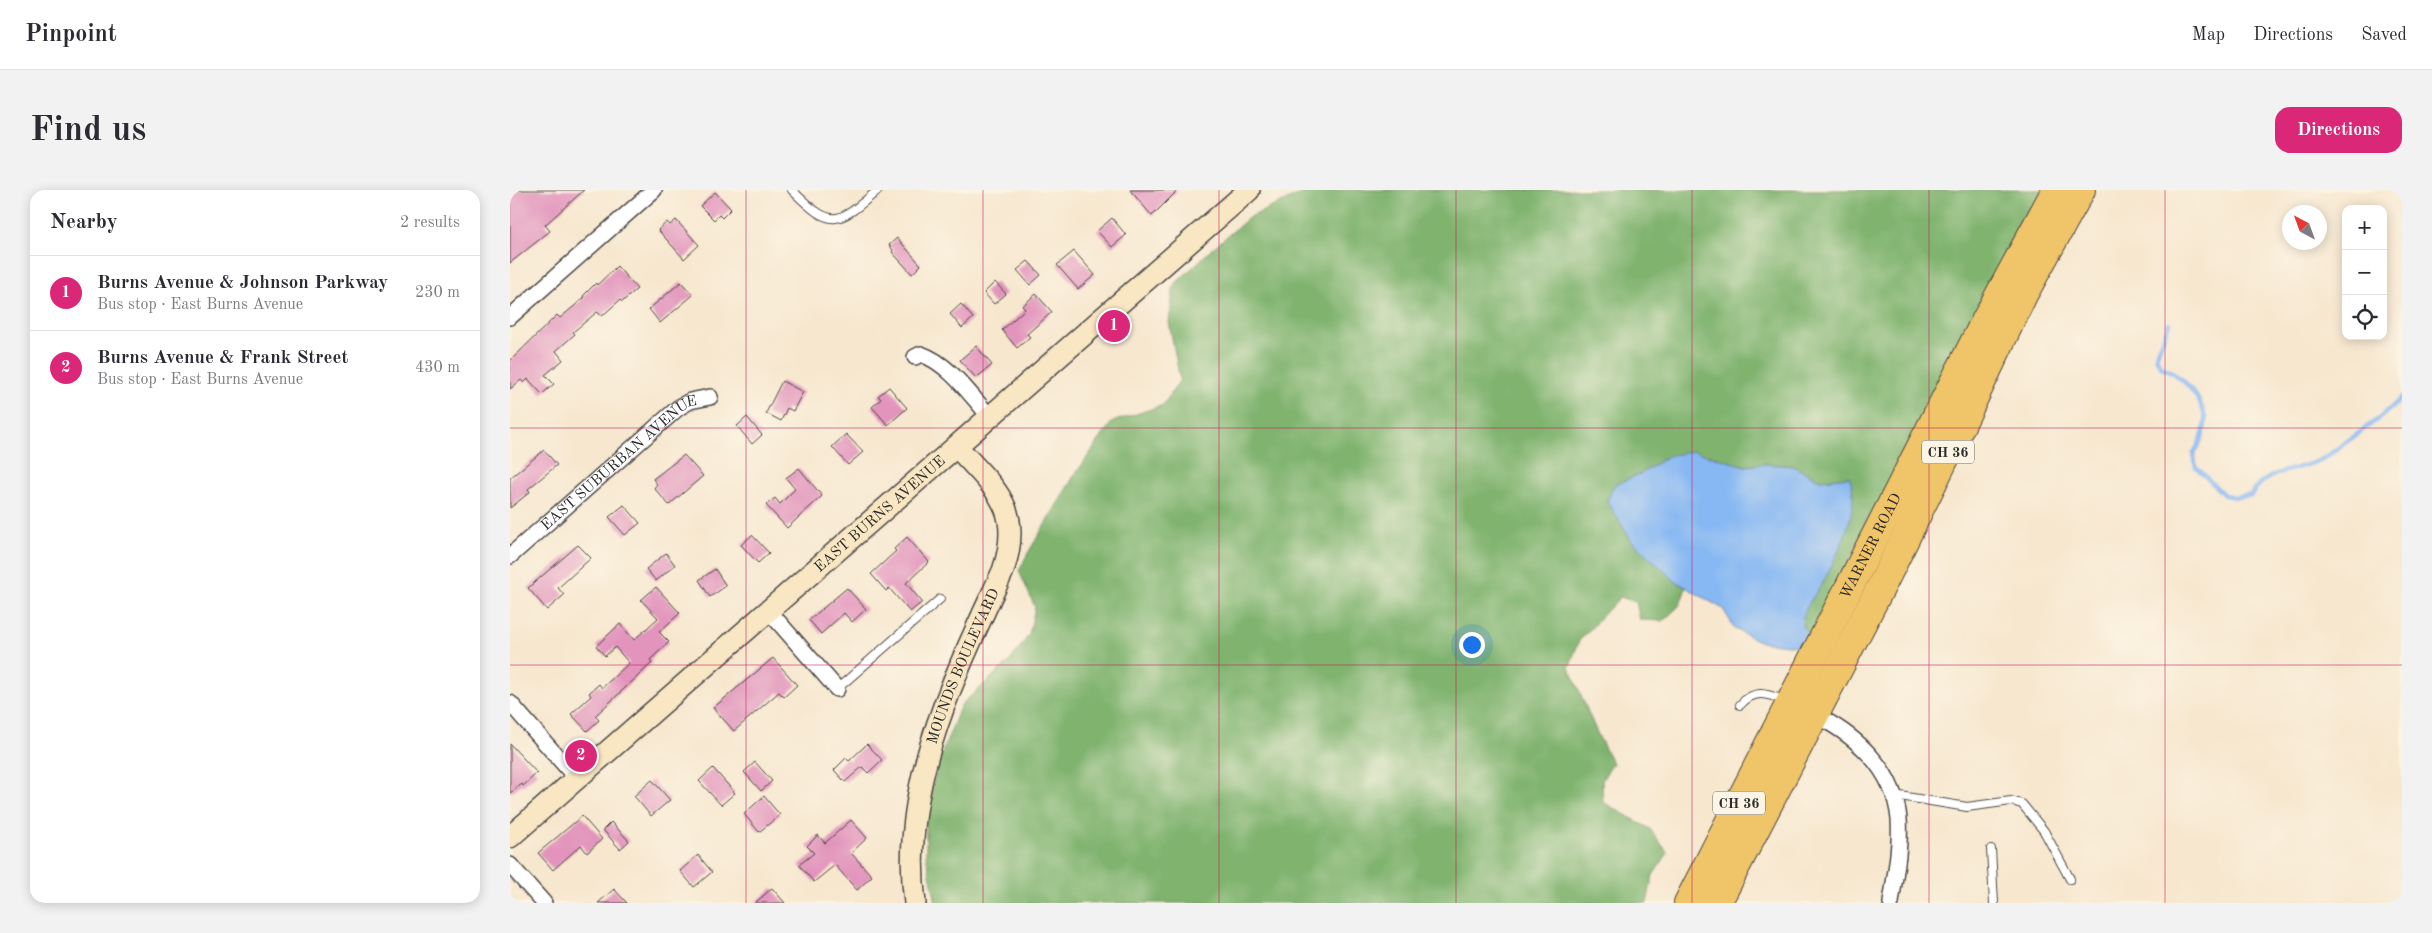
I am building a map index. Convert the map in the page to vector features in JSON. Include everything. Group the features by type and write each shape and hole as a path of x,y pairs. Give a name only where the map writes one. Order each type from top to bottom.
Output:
{"highway":[{"name":"WARNER ROAD","path":"1717,903 1802,709 1993,304 2056,190"},
{"name":"WARNER ROAD","path":"1688,903 1802,709 1951,446 2023,294 2081,190"}],"street":[{"path":"510,316 654,190"},
{"name":"EAST BURNS AVENUE","path":"510,837 768,610 991,418 1249,190"},
{"path":"915,357 921,354 940,364 991,418"},
{"name":"EAST SUBURBAN AVENUE","path":"510,556 678,408 690,402 710,397"},
{"name":"MOUNDS BOULEVARD","path":"915,903 911,848 914,817 921,780 949,694 1003,572 1012,532 1005,504 994,487 957,447"},
{"path":"768,610 837,689"},
{"path":"510,703 577,779"},
{"path":"1802,709 1858,742 1886,776 1894,795 1899,818 1899,840 1891,903"},
{"path":"510,865 544,903"}],"lane":[{"path":"792,190 817,214 830,218 842,216 854,210 878,190"},
{"path":"837,689 940,599"},
{"path":"1740,705 1746,698 1761,693 1802,709"},
{"path":"1894,795 1967,807 2011,801 2022,804 2044,831 2070,879"},
{"path":"1991,849 1994,903"}],"green space":[{"path":"1309,190 2043,190 1810,636 1802,626 1802,615 1823,581 1844,536 1849,477 1820,480 1793,466 1765,464 1745,466 1720,460 1668,456 1641,474 1614,485 1607,501 1619,520 1675,581 1686,588 1680,605 1663,621 1640,620 1636,602 1620,597 1579,641 1569,668 1600,739 1613,763 1602,780 1603,802 1650,829 1668,853 1653,875 1647,903 936,903 926,855 926,811 939,761 961,705 1010,661 1029,635 1035,607 1019,571 1028,553 1074,476 1112,422 1163,405 1180,380 1169,322 1174,285 1214,247 1250,217"}],"water":[{"path":"1693,451 1745,466 1765,464 1793,466 1820,480 1849,477 1853,502 1851,516 1835,559 1804,614 1802,626 1810,636 1805,647 1761,642 1735,629 1723,609 1675,581 1631,540 1607,501 1614,485 1641,474 1668,456"}],"building":[{"path":"510,190 584,190 545,225 550,231 510,263"},
{"path":"1130,190 1178,190 1152,216"},
{"path":"715,192 731,209 722,218 719,215 714,220 700,206"},
{"path":"1112,218 1126,235 1112,247 1097,231"},
{"path":"676,220 699,245 684,259 658,230 667,222 670,225"},
{"path":"897,238 921,265 912,274 892,252 893,250 889,245"},
{"path":"1074,251 1095,275 1078,289 1057,265"},
{"path":"1028,261 1041,275 1030,285 1017,270"},
{"path":"617,266 637,289 622,302 620,300 602,316 597,312 573,332 575,334 556,351 563,360 545,375 554,384 542,394 528,379 524,383 521,380 510,389 510,361 557,315 560,318 584,298 583,296 596,283 597,285"},
{"path":"681,282 693,295 660,323 649,309"},
{"path":"995,282 1006,294 994,304 984,293"},
{"path":"1036,294 1052,312 1027,334 1030,337 1017,348 1002,330 1025,309 1022,306"},
{"path":"961,304 973,318 962,328 950,314"},
{"path":"976,346 992,365 976,378 960,360"},
{"path":"782,381 803,392 793,411 787,408 781,421 766,413"},
{"path":"889,387 907,408 888,425 872,407 881,399 878,396"},
{"path":"747,417 762,435 752,444 737,426"},
{"path":"846,434 863,452 848,465 832,447"},
{"path":"544,450 557,465 528,489 530,492 510,508 510,478"},
{"path":"684,455 703,476 669,505 654,488 657,484 653,479"},
{"path":"799,468 822,496 787,528 766,505 775,498 780,504 795,489 786,478"},
{"path":"624,505 640,523 625,535 609,517"},
{"path":"752,535 769,553 758,563 741,545"},
{"path":"907,537 929,562 906,583 922,602 910,612 889,588 886,591 871,574 896,551 894,549"},
{"path":"578,545 591,558 558,588 564,595 547,610 528,588"},
{"path":"666,553 675,565 656,581 646,569"},
{"path":"715,569 726,586 710,597 699,580"},
{"path":"656,587 680,613 659,632 669,642 650,660 652,663 595,716 599,720 587,731 571,714 591,696 589,693 599,684 602,688 629,663 615,647 605,656 596,646 620,624 634,640 658,618 641,600"},
{"path":"847,588 866,609 852,622 844,613 821,634 809,620"},
{"path":"773,658 797,685 784,697 779,692 734,731 713,708"},
{"path":"510,744 537,773 523,786 522,784 510,793"},
{"path":"867,744 882,760 868,773 862,767 845,782 834,770 846,758 849,761"},
{"path":"755,762 772,781 761,791 744,772"},
{"path":"713,768 735,793 721,805 699,781"},
{"path":"652,780 670,800 651,816 634,796"},
{"path":"764,796 780,815 759,832 744,814"},
{"path":"582,816 602,839 587,853 581,845 553,870 538,853"},
{"path":"851,820 867,838 851,853 872,876 857,890 835,865 814,882 799,865 814,853 807,846 818,835 825,843"},
{"path":"611,822 629,841 620,849 603,830"},
{"path":"698,855 712,872 694,887 680,871"},
{"path":"772,888 785,903 755,903"},
{"path":"614,889 627,903 598,903"}],"waterway":[{"path":"2169,323 2156,357 2161,367 2182,380 2200,402 2205,418 2205,428 2193,454 2196,467 2224,495 2235,497 2251,495 2266,479 2324,458 2377,420 2402,397"}],"place":[{"name":"Burns Avenue & Johnson Parkway","path":"1114,326"},
{"name":"Burns Avenue & Frank Street","path":"581,756"}]}
